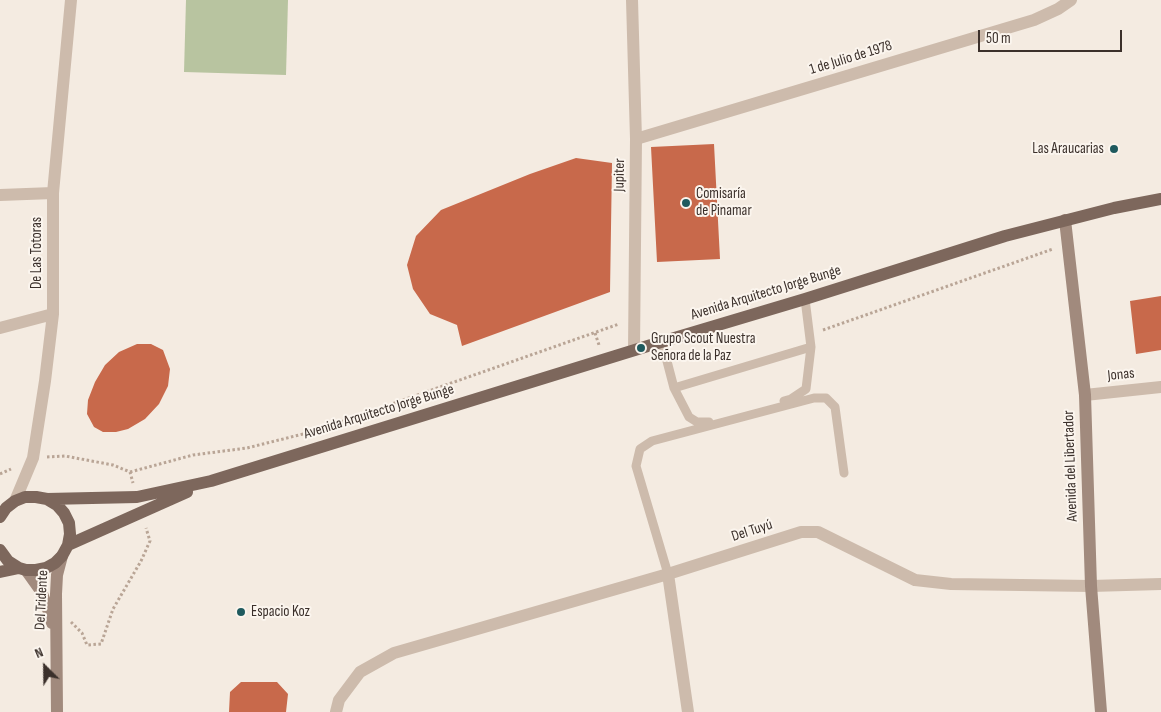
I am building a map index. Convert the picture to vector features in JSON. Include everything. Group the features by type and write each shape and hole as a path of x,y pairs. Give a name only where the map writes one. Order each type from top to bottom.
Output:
{"main road":[{"name":"Avenida Arquitecto Jorge Bunge","path":"15,501 25,497 47,499 137,497 211,481 1005,236 1161,198"},
{"name":"Avenida del Libertador","path":"1065,220 1085,395 1091,586 1101,712"},
{"name":"Avenida Arquitecto Jorge Bunge","path":"23,569 36,570 46,568 55,563 65,550 211,481"},
{"path":"47,499 64,513 68,523 70,534 65,550"},
{"path":"0,517 6,508 15,501"},
{"path":"0,550 8,561 23,569"},
{"name":"Del Tridente","path":"57,712 56,594 57,575 65,550"},
{"path":"0,572 23,569"},
{"name":"Del Tridente","path":"23,569 41,591 49,612 57,646"}],"street":[{"name":"De Las Totoras","path":"15,501 33,458 53,314 54,193 71,0"},
{"name":"Jupiter","path":"632,0 636,140 634,350"},
{"name":"1 de Julio de 1978","path":"636,140 1034,20 1058,9 1071,0"},
{"path":"0,194 54,193"},
{"path":"0,328 53,314"},
{"name":"Jonas","path":"1085,395 1161,387"},
{"name":"Del Tuyú","path":"336,712 339,700 360,672 394,653 668,574 801,532 818,532 915,580 951,584 1091,586 1161,584"},
{"path":"668,574 688,712"}],"lane":[{"path":"662,342 674,388 689,417 697,422 707,423 791,399 806,389 811,347 805,298"},
{"path":"674,388 811,347"},
{"path":"668,574 636,466 640,449 652,441 814,398 826,398 835,407 844,473"}],"path":[{"path":"810,334 1068,244"},
{"path":"326,427 634,319"},
{"path":"0,474 33,458 64,456 113,465 130,472 193,455 247,448 308,433"},
{"path":"130,472 137,497"},
{"path":"56,619 67,619 82,633 87,645 101,644 113,609 150,541 142,512"}],"green space":[{"path":"186,0 288,0 286,75 184,72"}],"building":[{"name":"Comisaría de Pinamar","path":"714,144 720,259 657,262 651,147"},
{"path":"576,158 612,163 610,292 462,346 457,325 430,314 413,289 407,265 416,236 441,210 530,174"},
{"path":"1161,296 1161,350 1136,354 1130,301"},
{"path":"137,344 151,344 163,350 170,369 168,386 159,404 145,419 128,429 116,432 103,432 94,427 87,414 88,400 95,382 105,365 119,352"},
{"path":"241,682 277,682 288,694 286,712 229,712 230,692"}],"place":[{"name":"Las Araucarias","path":"1114,149"},
{"name":"Comisaría de Pinamar","path":"686,203"},
{"name":"Grupo Scout Nuestra Señora de la Paz","path":"641,348"},
{"name":"Espacio Koz","path":"241,612"}]}
